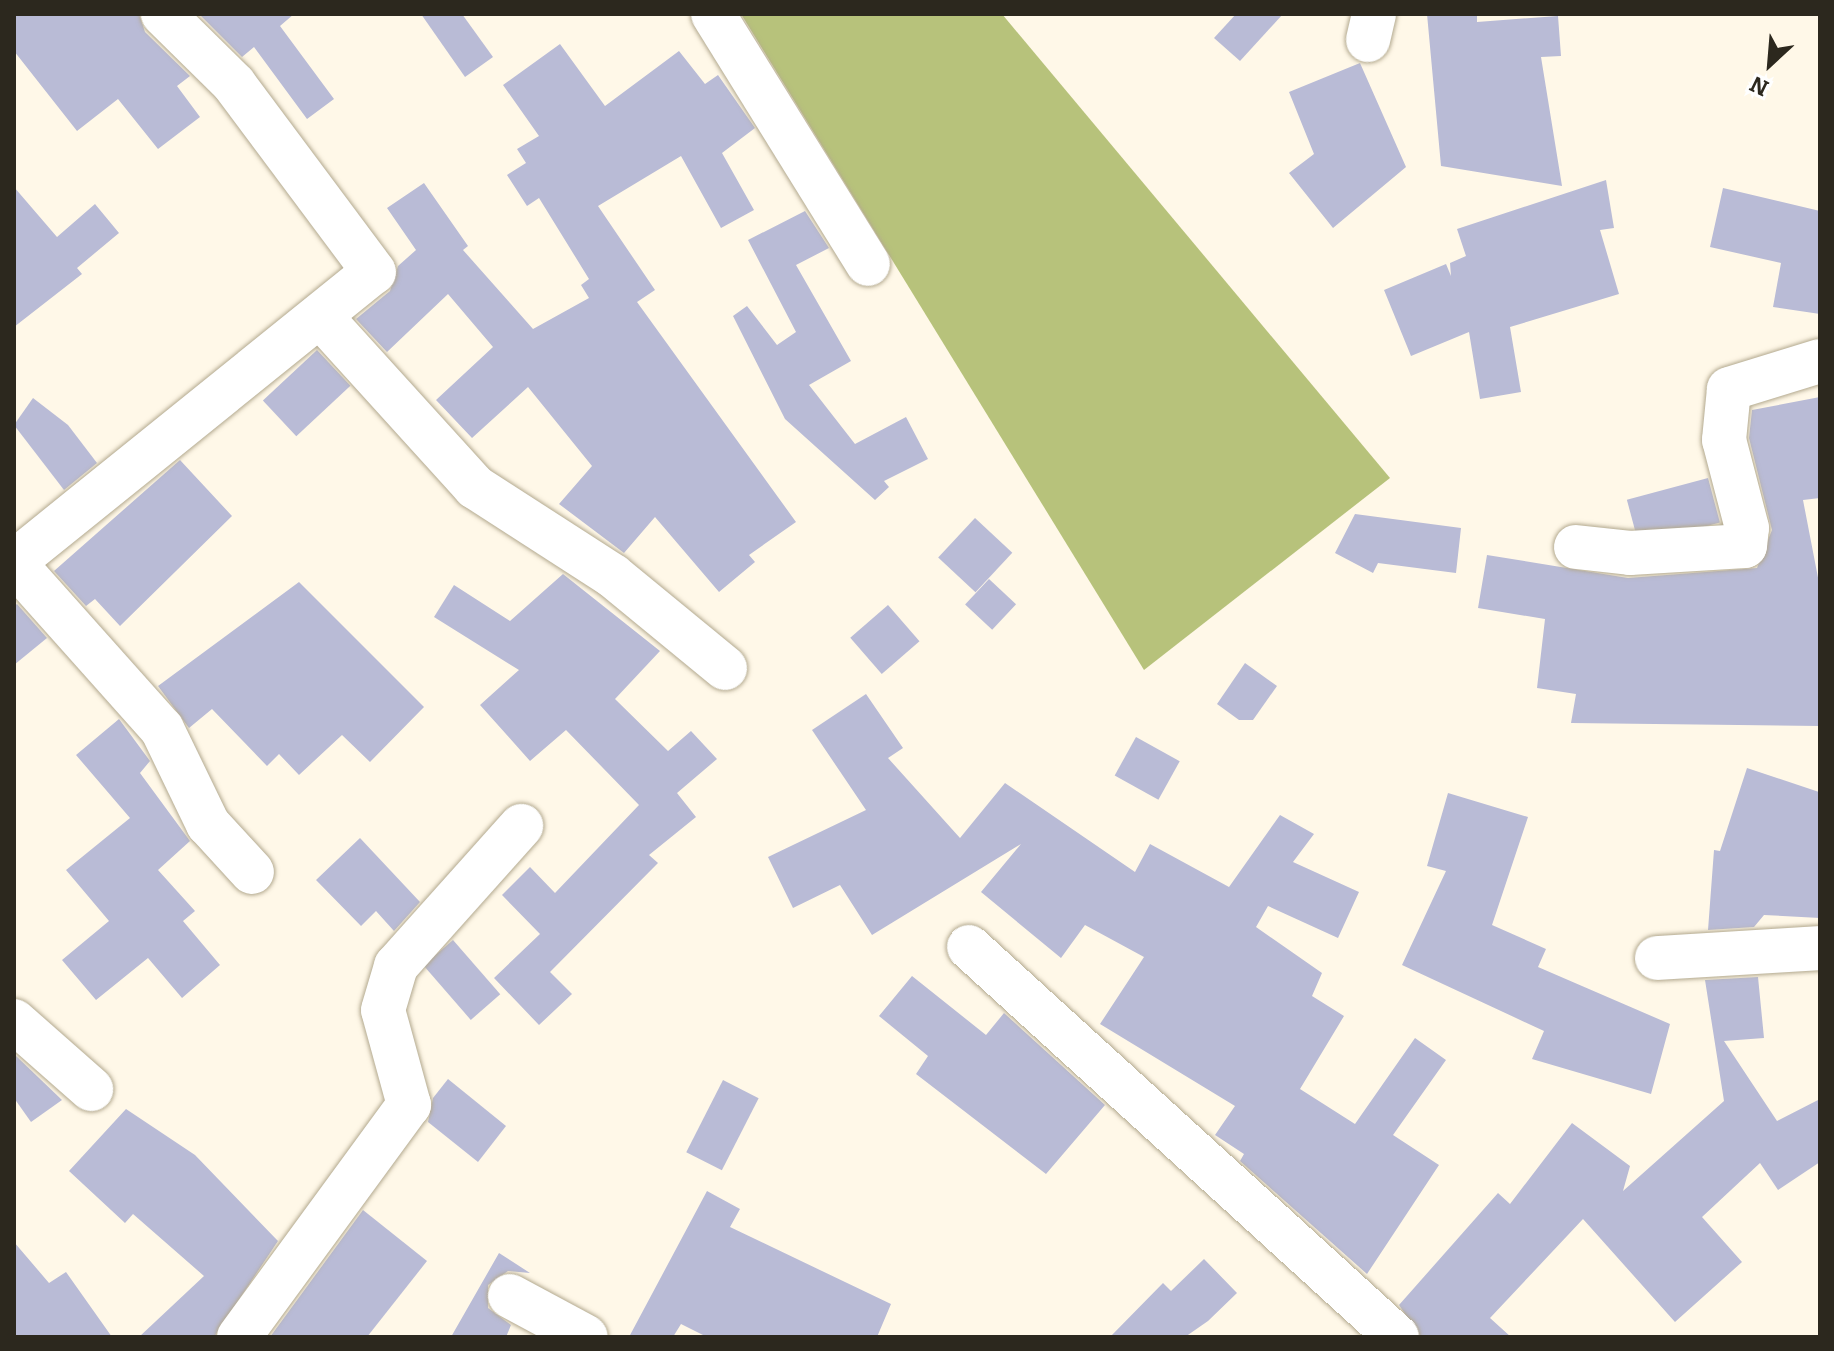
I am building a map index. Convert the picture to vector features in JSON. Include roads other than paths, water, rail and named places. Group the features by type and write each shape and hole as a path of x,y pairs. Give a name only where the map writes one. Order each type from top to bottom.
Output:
{"street":[{"path":"163,14 234,84 374,272 14,562 162,729 208,824 252,872"},
{"path":"713,14 868,264"},
{"path":"320,316 475,487 613,576 725,668"},
{"path":"1576,547 1630,553 1745,546 1724,440 1729,389 1820,361"},
{"path":"239,1337 409,1105 383,1010 396,966 521,826"},
{"path":"969,947 1397,1337"},
{"path":"1657,958 1820,948"},
{"path":"14,1021 91,1089"},
{"path":"510,1296 586,1337"}]}
